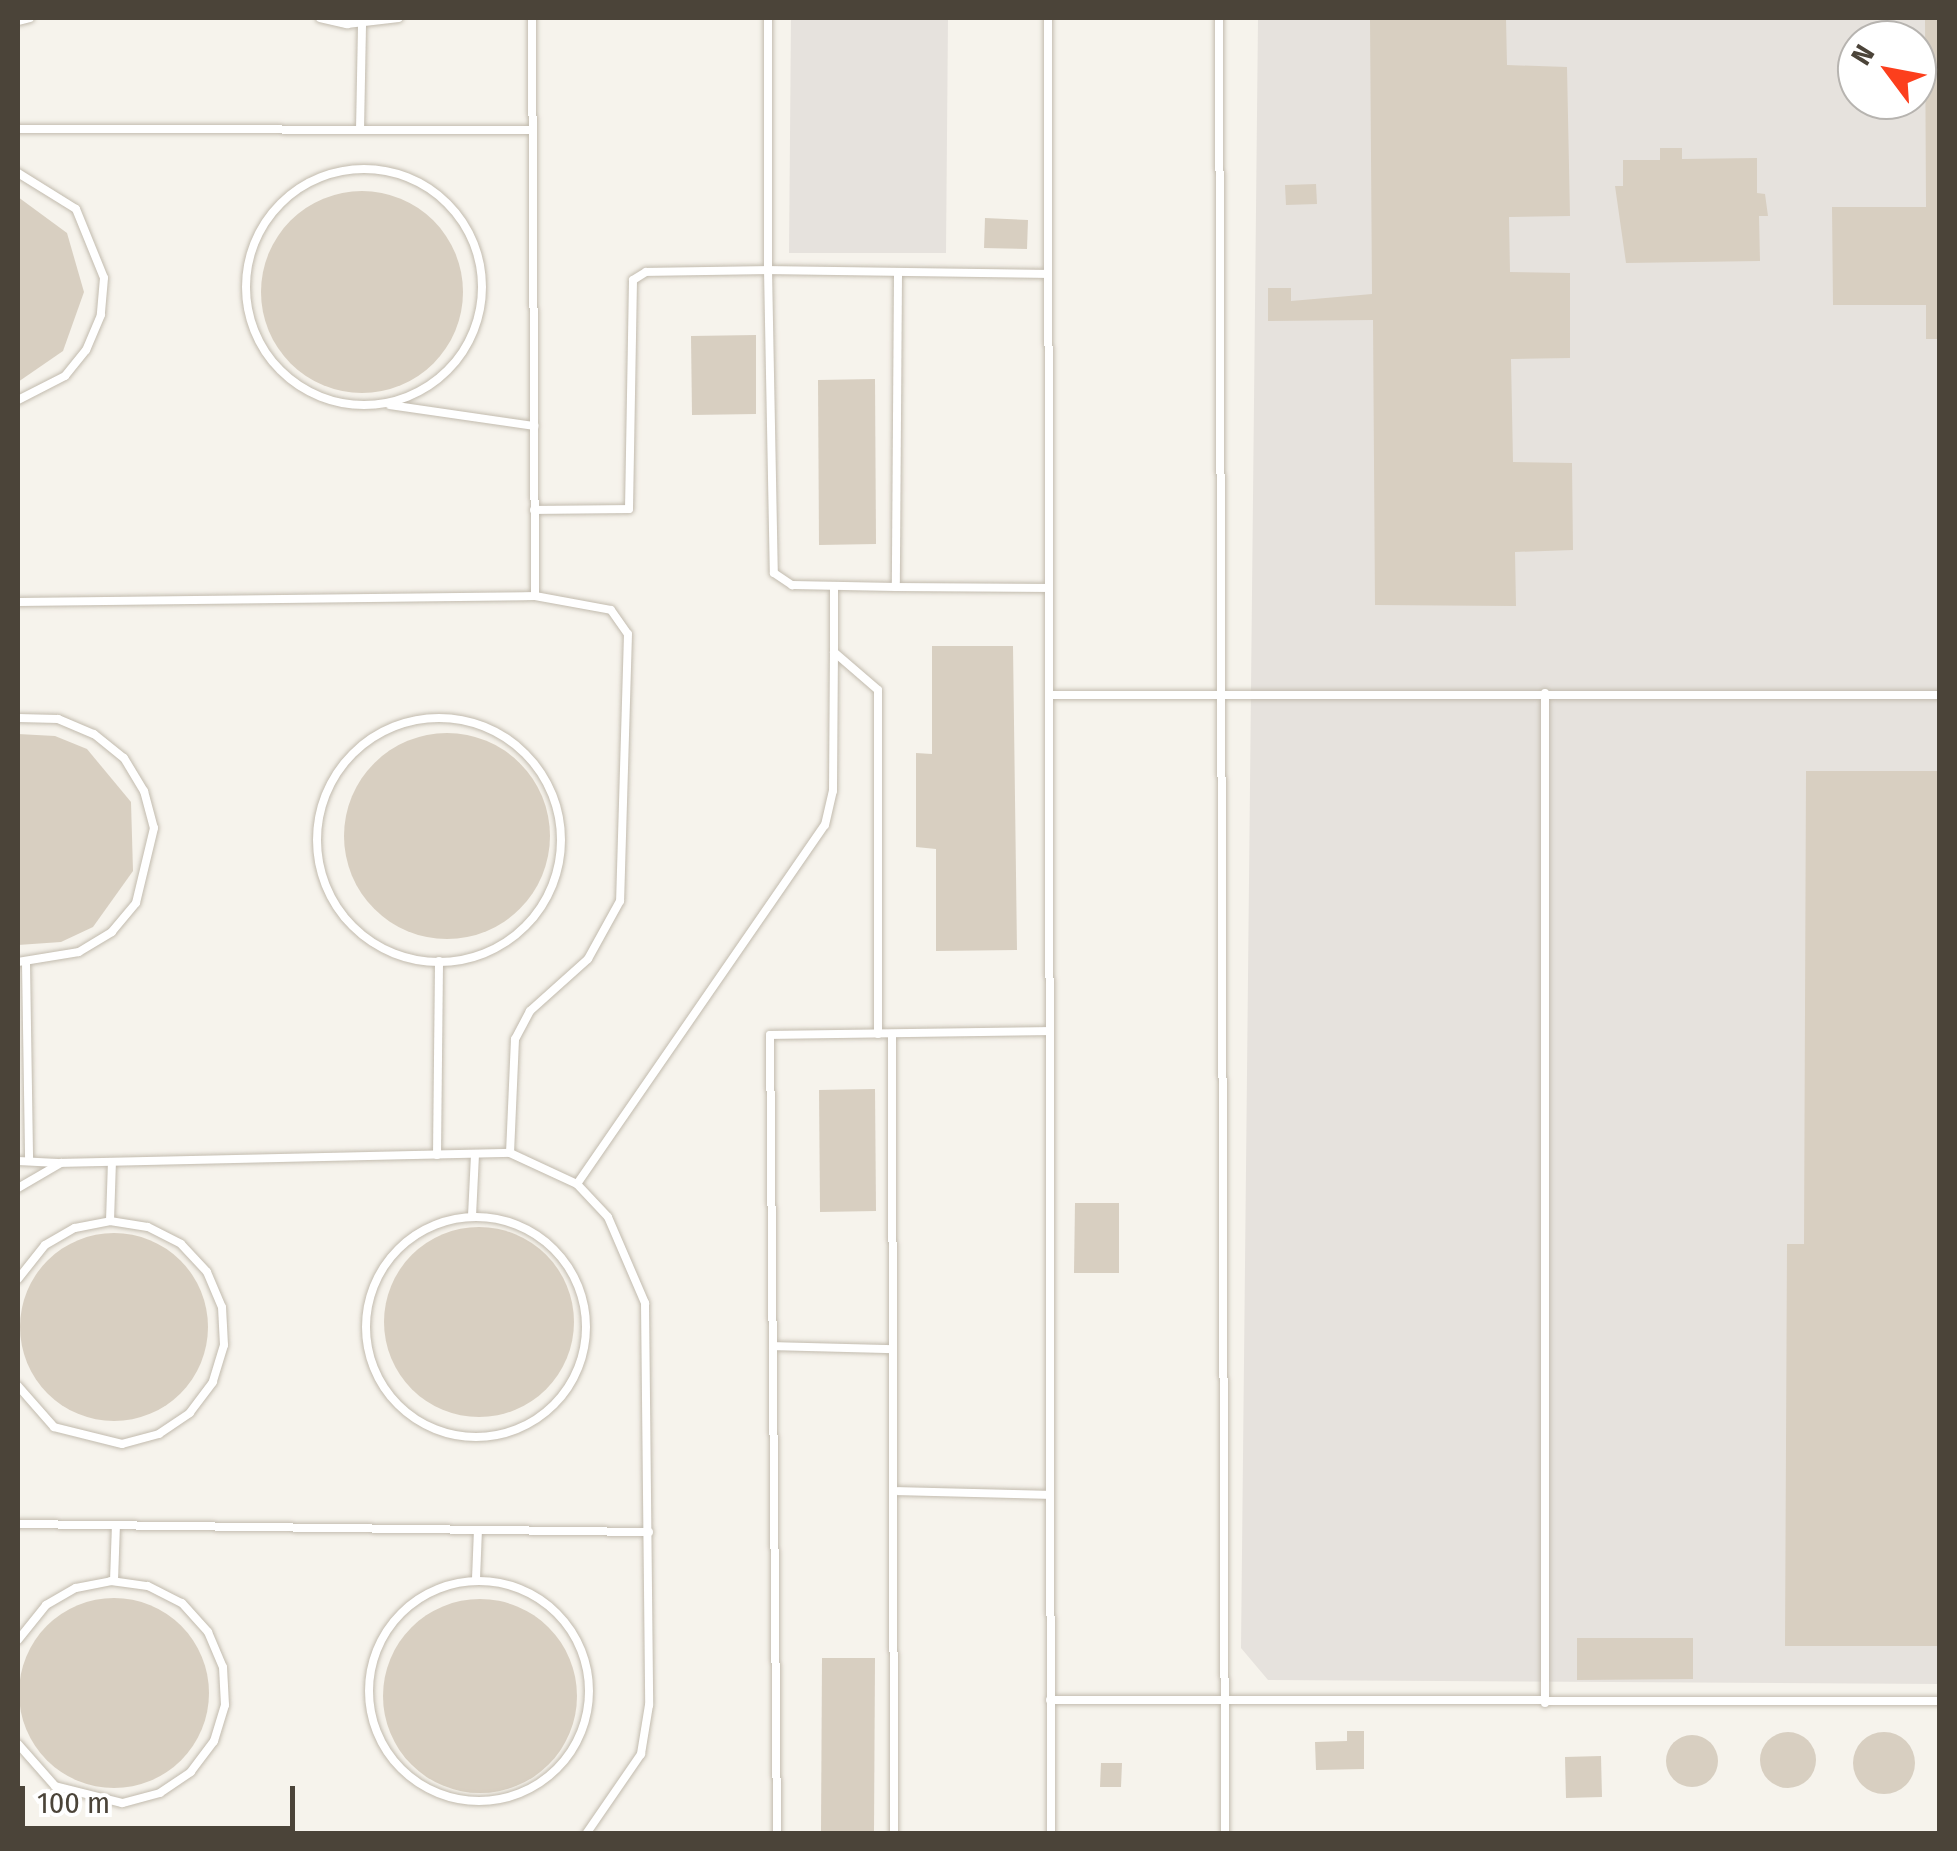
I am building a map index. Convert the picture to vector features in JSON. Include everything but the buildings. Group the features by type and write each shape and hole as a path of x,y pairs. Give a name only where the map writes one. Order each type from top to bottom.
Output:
{"lane":[{"path":"18,22 30,18"},
{"path":"320,18 362,24 399,18"},
{"path":"532,18 535,596"},
{"path":"768,18 770,559 774,573 792,586 1049,588"},
{"path":"1048,18 1051,1834"},
{"path":"1219,18 1225,1834"},
{"path":"360,130 362,24"},
{"path":"18,129 530,130"},
{"path":"384,404 443,375 464,350 480,315 483,278 464,225 425,184 390,171 353,169 316,178 285,199 261,228 246,292 260,340 290,380 350,405 384,404 534,426"},
{"path":"18,173 76,209 95,241 104,278 101,315 86,350 65,376 18,400"},
{"path":"534,510 629,509 633,280 646,272 1048,274"},
{"path":"896,587 898,274"},
{"path":"577,1184 825,825 833,791 834,586"},
{"path":"18,602 535,596 611,610 628,634 626,867 606,936 530,1011 516,1039 510,1153"},
{"path":"834,652 878,690 878,1034"},
{"path":"1544,1703 1545,693"},
{"path":"1049,695 1221,700 1545,693 1940,695"},
{"path":"428,717 466,720 517,746 552,791 562,828 559,867 544,903 520,932 487,952 440,961 376,945 347,921 326,889 317,852 334,778 374,737 428,717"},
{"path":"18,718 58,719 109,746 144,791 154,828 151,867 136,903 112,932 79,952 22,963 29,1161"},
{"path":"436,1155 440,961"},
{"path":"777,1834 770,1035 1050,1031"},
{"path":"892,1034 891,1349 898,1490 894,1834"},
{"path":"18,1161 510,1153 577,1184 624,1245 645,1303 649,1705 641,1754 593,1832"},
{"path":"472,1216 475,1154"},
{"path":"110,1221 112,1162"},
{"path":"18,1188 61,1163"},
{"path":"472,1216 510,1221 544,1239 570,1267 584,1302 586,1340 576,1377 552,1408 521,1429 484,1438 449,1436 390,1399 365,1334 383,1266 438,1223 472,1216"},
{"path":"18,1279 45,1246 110,1221 148,1226 182,1244 207,1272 222,1307 224,1346 213,1382 174,1424 122,1444 54,1427 18,1386"},
{"path":"773,1346 891,1349"},
{"path":"898,1490 1050,1495"},
{"path":"18,1524 649,1532"},
{"path":"114,1581 116,1525"},
{"path":"476,1579 478,1530"},
{"path":"476,1579 514,1584 560,1616 588,1665 590,1704 579,1740 556,1771 525,1792 488,1802 452,1799 407,1774 376,1732 368,1697 387,1630 426,1595 476,1579"},
{"path":"18,1640 46,1605 76,1588 114,1581 148,1586 182,1604 208,1632 223,1667 225,1705 214,1741 191,1772 160,1794 122,1803 55,1786 18,1744"},
{"path":"1050,1700 1226,1704 1940,1701"}],"shaded area":[{"path":"791,18 948,18 946,253 789,253"},
{"path":"1258,18 1939,18 1939,1684 1268,1680 1241,1648"}]}
